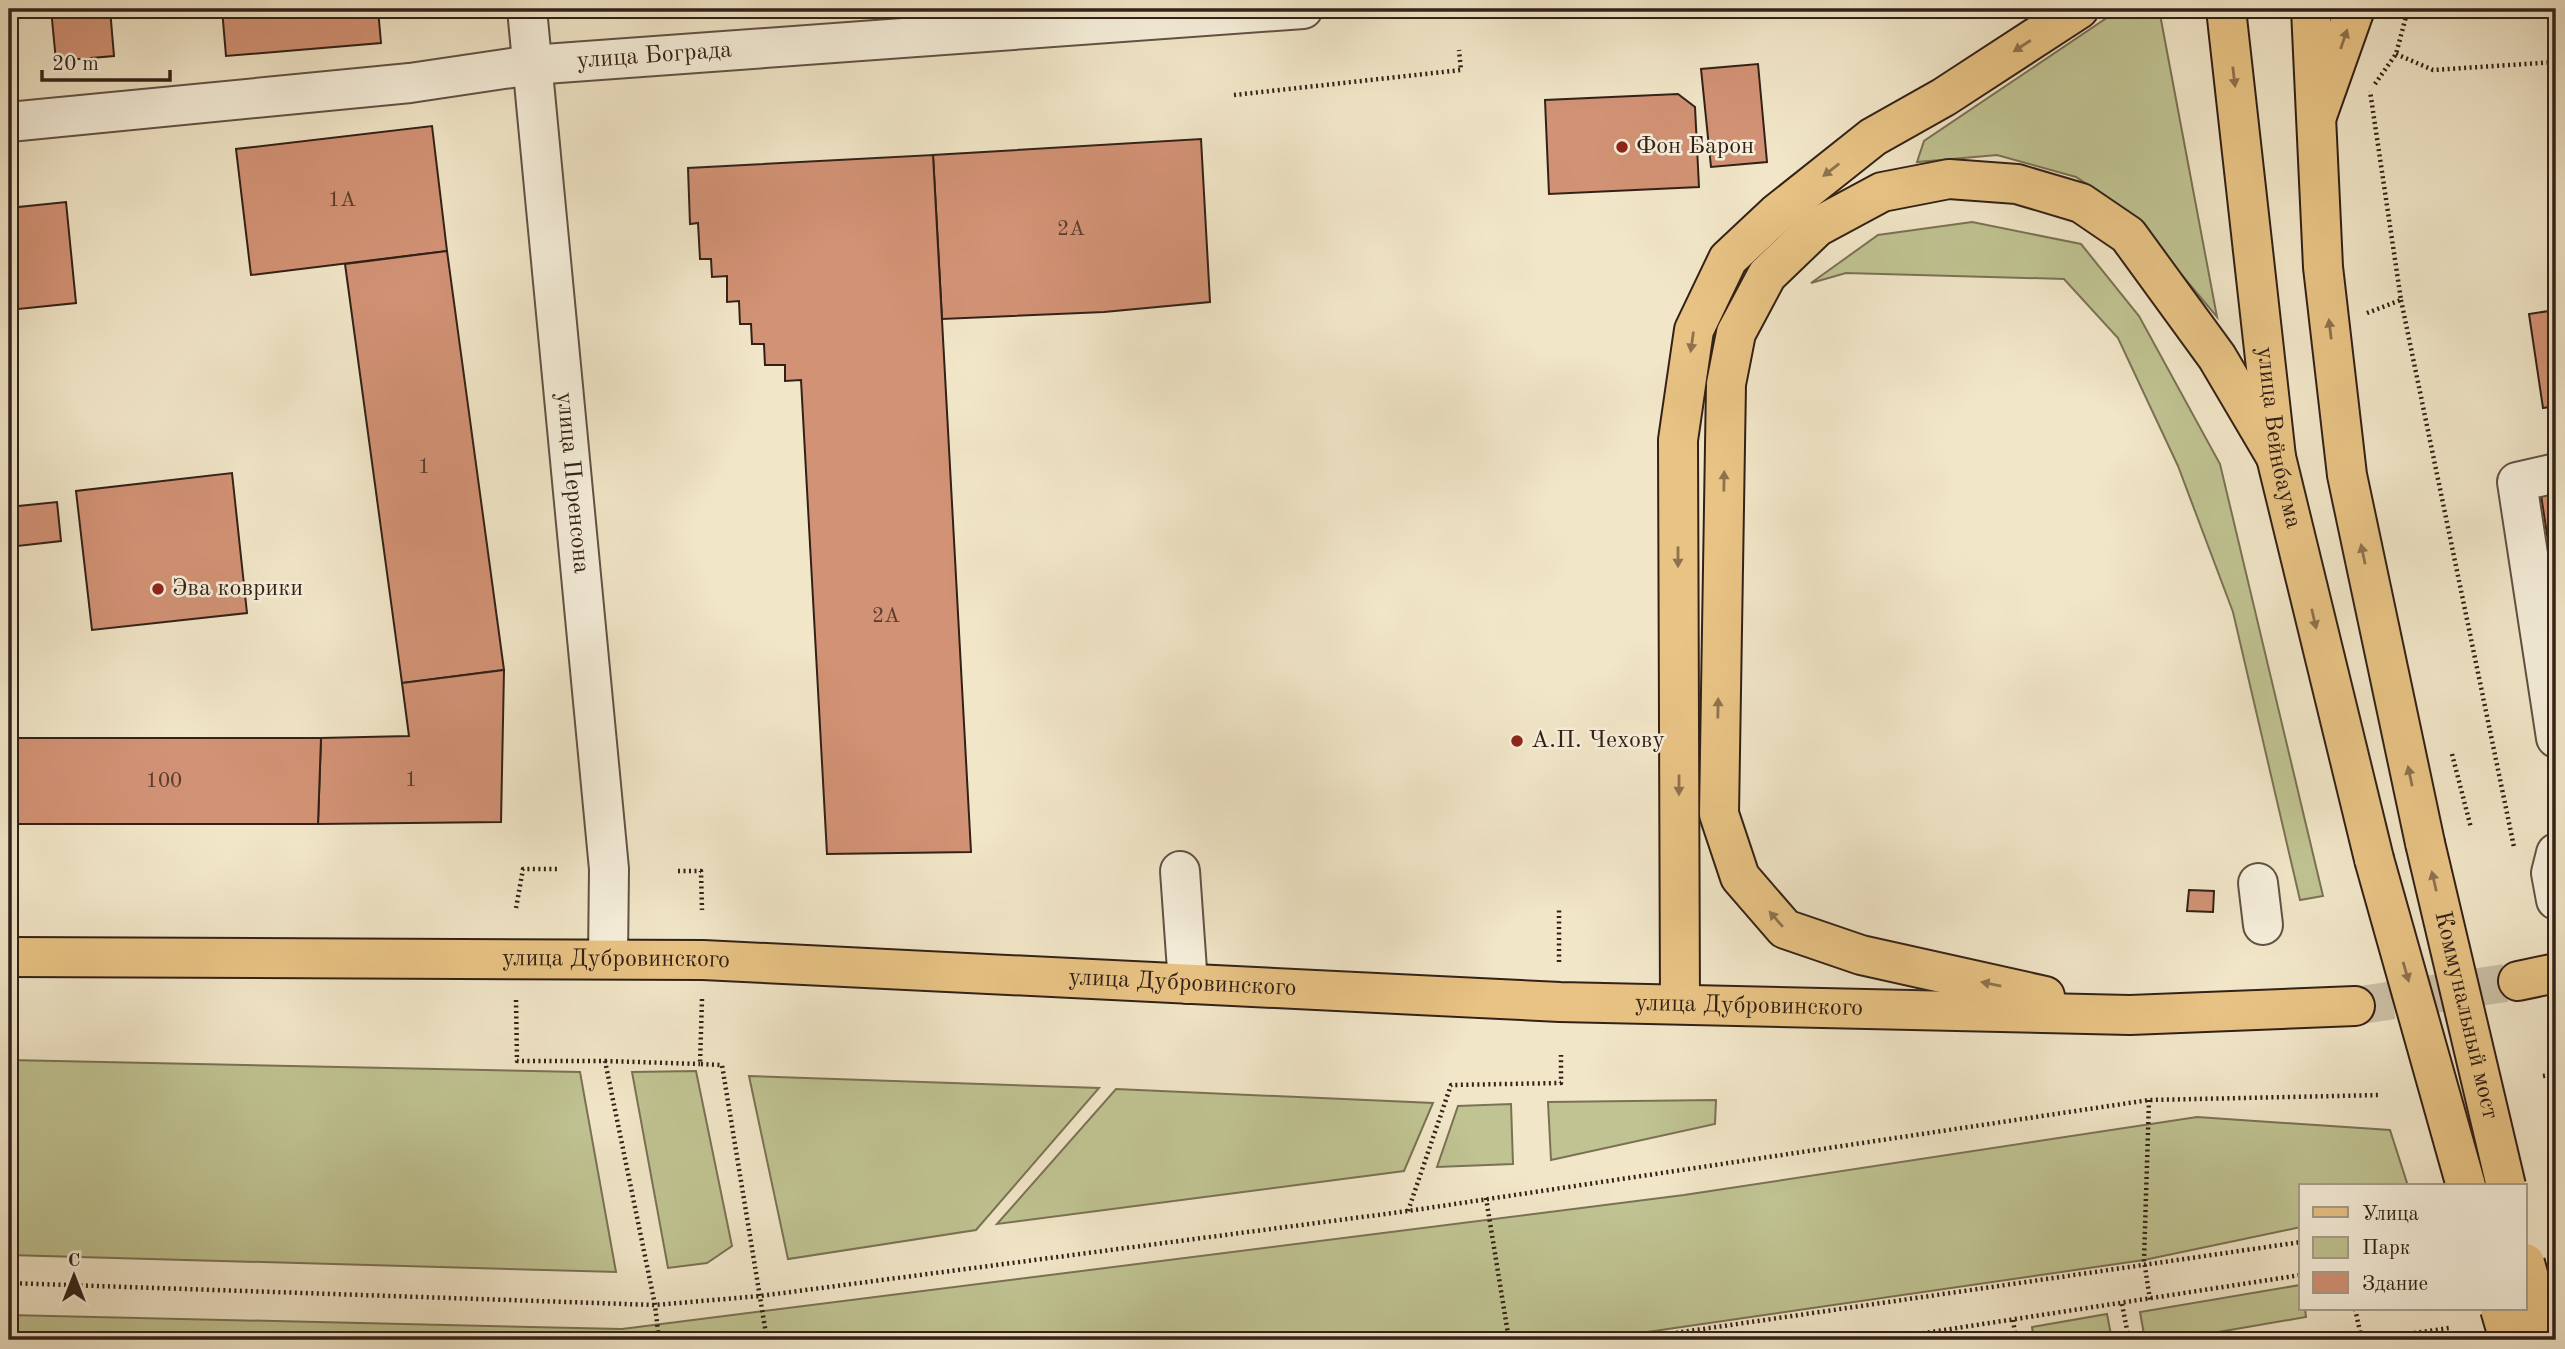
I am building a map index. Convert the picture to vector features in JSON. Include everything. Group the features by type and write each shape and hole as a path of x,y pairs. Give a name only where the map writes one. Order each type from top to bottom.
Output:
{"main road":[{"path":"1680,1004 1678,440 1693,330 1728,259 1776,214 1873,137 1944,97 2079,9"},
{"name":"улица Вейнбаума","path":"2226,9 2276,457 2374,859"},
{"path":"2311,9 2317,116"},
{"path":"2317,116 2355,9"},
{"name":"Коммунальный мост","path":"2317,116 2323,267 2347,475 2425,843 2506,1184"},
{"path":"2130,1015 1861,956 1785,929 1740,877 1718,814 1726,384 1736,334 1767,275 1817,228 1882,192 1949,179 2017,184 2081,203 2128,235 2217,357 2276,457"},
{"name":"Коммунальный мост","path":"2374,859 2465,1184"},
{"name":"улица Дубровинского","path":"9,957 608,958 1560,1002 2130,1015 2355,1006"},
{"path":"2518,981 2556,973"},
{"path":"2526,1268 2546,1340"},
{"path":"2500,1310 2509,1340"}],"street":[{"name":"улица Перенсона","path":"527,9 609,869 608,958"},
{"name":"улица Бограда","path":"9,122 410,83 531,65 1303,9"},
{"path":"2556,473 2517,482 2556,738"},
{"path":"2556,853 2551,873 2556,900"},
{"path":"1180,871 1188,984"},
{"path":"2258,883 2263,925"}],"path":[{"path":"2408,9 2396,54 2370,90 2401,300 2508,830"},
{"path":"1234,95 1461,70 1459,50"},
{"path":"2396,54 2433,70 2556,62"},
{"path":"2369,327 2367,313 2401,300"},
{"path":"2450,748 2471,828"},
{"path":"516,908 523,869 557,869"},
{"path":"678,871 701,871 702,909"},
{"path":"1559,910 1559,965"},
{"path":"700,1064 702,997"},
{"path":"516,999 517,1061 722,1065 767,1340"},
{"path":"1408,1211 1451,1085 1561,1083 1560,1055"},
{"path":"606,1062 655,1305 659,1340"},
{"path":"2543,1076 2556,1074"},
{"path":"9,1283 655,1305 760,1296 1408,1211 2148,1100 2381,1095"},
{"path":"2148,1100 2145,1266 2150,1300"},
{"path":"1486,1198 1509,1340"},
{"path":"1627,1340 2299,1242"},
{"path":"1879,1340 2299,1275"},
{"path":"2122,1304 2129,1340"},
{"path":"2355,1310 2363,1340 2449,1328"},
{"path":"2013,1320 2016,1340"}],"green space":[{"path":"2114,9 2159,9 2217,317 2160,249 2117,204 2076,177 1997,155 1917,162 1924,141 2108,17"},
{"path":"1972,222 2081,244 2139,316 2220,464 2323,896 2300,900 2233,612 2178,466 2118,338 2064,279 1846,273 1811,283 1878,235"},
{"path":"9,1060 580,1072 616,1272 9,1255"},
{"path":"696,1071 732,1246 707,1263 668,1268 632,1072"},
{"path":"749,1076 1099,1088 976,1230 788,1259"},
{"path":"1116,1089 1433,1103 1404,1171 997,1224"},
{"path":"1716,1100 1715,1124 1551,1160 1548,1102"},
{"path":"1511,1104 1513,1164 1437,1167 1458,1106"},
{"path":"2197,1117 2390,1130 2407,1184 2299,1184 2299,1227 2144,1260 1592,1340 9,1340 9,1315 622,1329 1684,1195"},
{"path":"2299,1285 2299,1310 2305,1310 2306,1317 2172,1340 2145,1340 2140,1312"},
{"path":"2107,1314 2112,1340 2034,1340 2032,1327"},
{"path":"1998,1332 2000,1340 1944,1340"}],"building":[{"path":"51,9 110,9 114,56 56,61"},
{"path":"222,9 378,9 381,43 226,56"},
{"path":"1758,64 1767,162 1711,167 1701,69"},
{"name":"Фон Барон","path":"1678,94 1695,107 1699,187 1549,194 1545,100"},
{"path":"432,126 447,251 251,275 236,149"},
{"path":"1201,139 1210,302 1104,312 942,319 933,155"},
{"path":"933,155 971,852 827,854 801,380 785,381 785,365 765,365 764,344 752,344 751,324 740,324 739,301 727,302 727,276 712,277 711,259 700,259 698,223 690,224 688,168"},
{"path":"66,202 76,303 9,310 9,208"},
{"path":"447,251 504,670 402,683 345,264"},
{"path":"2556,310 2556,406 2543,408 2529,314"},
{"path":"232,473 247,613 92,630 76,491"},
{"path":"2556,493 2556,594 2541,495"},
{"path":"57,502 61,541 9,547 9,507"},
{"path":"504,670 501,822 318,824 321,738 409,736 402,683"},
{"path":"9,738 321,738 318,824 9,824"},
{"path":"2189,890 2214,891 2213,912 2187,911"}],"tunnel":[{"path":"2355,1006 2518,981"}],"place":[{"name":"Фон Барон","path":"1622,147"},
{"name":"Эва коврики","path":"158,589"},
{"name":"А.П. Чехову","path":"1517,741"}]}
